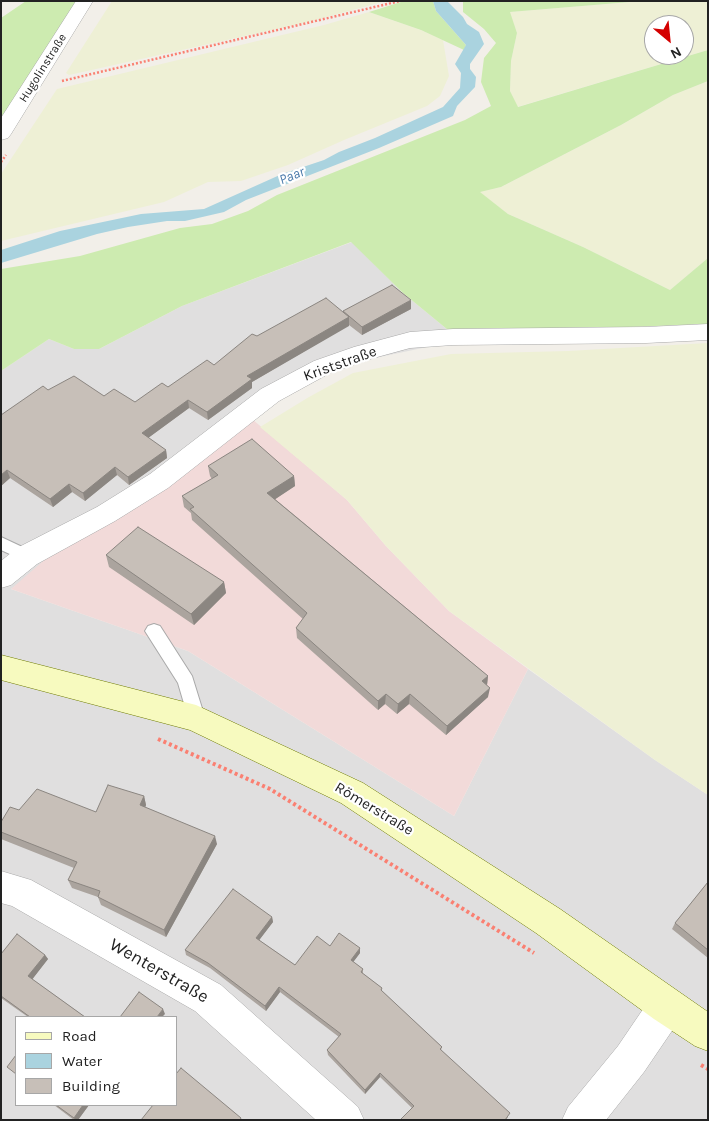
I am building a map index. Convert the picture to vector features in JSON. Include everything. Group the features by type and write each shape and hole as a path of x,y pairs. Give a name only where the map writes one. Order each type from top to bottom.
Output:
{"main road":[{"name":"Römerstraße","path":"1,667 196,718 352,793 548,921 667,1006 708,1032"}],"street":[{"name":"Hugolinstraße","path":"1,134 85,1"},
{"name":"Kriststraße","path":"1,577 27,556 106,514 159,481 270,395 322,367 362,353 410,340 453,337 646,335 708,332"},
{"name":"Wenterstraße","path":"1,887 19,892 208,998 345,1120"},
{"path":"581,1120 631,1059 667,1006"}],"lane":[{"path":"1,543 27,556"},
{"path":"154,631 186,681 196,718"}],"path":[{"path":"33,84 49,84 169,57 400,1"},
{"path":"156,738 270,789 535,953"},
{"path":"700,1064 708,1069"}],"shaded area":[{"path":"352,242 403,293 448,330 446,343 375,358 321,374 279,400 11,589 188,651 454,816 528,669 655,760 708,795 708,1120 1,1120 1,371 49,339 74,349 99,349 182,306"},
{"path":"252,419 347,500 386,546 449,611 528,669 454,816 188,651 11,589 49,556"}],"green space":[{"path":"26,1 79,1 1,118 1,18"},
{"path":"112,1 386,1 308,22 69,75 66,73"},
{"path":"404,1 433,1 436,11 466,45 464,50 421,30 369,12"},
{"path":"463,1 642,1 510,12 517,33 511,61 510,91 518,107 658,65 694,65 694,54 708,50 708,81 673,95 621,125 501,187 480,192 508,214 583,247 670,290 708,258 708,324 576,329 448,330 403,293 351,242 182,306 99,349 74,349 49,339 1,371 1,269 80,256 180,228 212,224 248,211 277,195 465,120 491,106 481,82 484,58 496,43 484,29 463,12"},
{"path":"642,1 708,1 708,50 694,54 694,15 644,15 644,65 658,65 517,107 510,91 511,61 517,33 509,12"},
{"path":"369,12 421,30 443,40 449,76 440,96 427,106 288,165 241,181 208,182 164,202 1,241 1,174 57,89 324,25"},
{"path":"708,81 708,258 670,290 583,247 508,214 479,192 501,187 621,125 673,95"},
{"path":"708,343 708,795 655,760 449,611 386,546 347,500 260,427 353,373 451,354 568,351"}],"water":[{"name":"Paar","path":"433,1 447,1 463,17 467,24 479,32 484,44 470,64 470,69 476,77 475,87 457,106 453,116 379,148 246,200 224,212 185,221 167,221 97,234 1,263 1,250 60,231 141,214 204,209 282,174 324,160 443,107 460,88 461,73 455,64 466,45 436,11"}],"building":[{"path":"392,285 411,300 362,327 343,311"},
{"path":"326,298 349,317 247,376 252,379 207,412 188,400 142,433 166,450 128,477 115,467 83,493 69,484 50,499 7,470 1,475 1,415 43,386 48,390 74,376 104,396 114,389 135,402 162,383 168,387 207,360 214,365 252,334 257,336"},
{"path":"252,439 294,476 267,493 488,676 482,681 490,688 447,726 410,694 398,704 386,694 378,701 296,628 307,613 190,509 194,507 182,496 218,475 208,466"},
{"path":"138,527 224,582 191,614 106,555"},
{"path":"108,785 144,796 140,805 215,836 164,930 98,897 100,891 68,880 77,862 1,832 1,822 10,807 19,810 37,789 96,812"},
{"path":"708,882 708,950 675,923"},
{"path":"233,889 272,917 256,938 295,965 317,936 330,946 339,933 360,948 351,960 363,969 361,972 382,988 381,990 442,1047 440,1049 510,1113 505,1120 400,1120 414,1106 380,1073 365,1090 327,1050 341,1034 279,987 265,1006 208,963 185,950"},
{"path":"17,934 45,955 28,976 84,1016 29,1016 1,996 1,954"},
{"path":"139,992 163,1009 158,1016 121,1016"},
{"path":"15,1056 15,1073 7,1067"},
{"path":"181,1068 241,1118 240,1120 141,1120 152,1106 178,1106 178,1072"},
{"path":"57,1106 82,1106 74,1118"}]}
